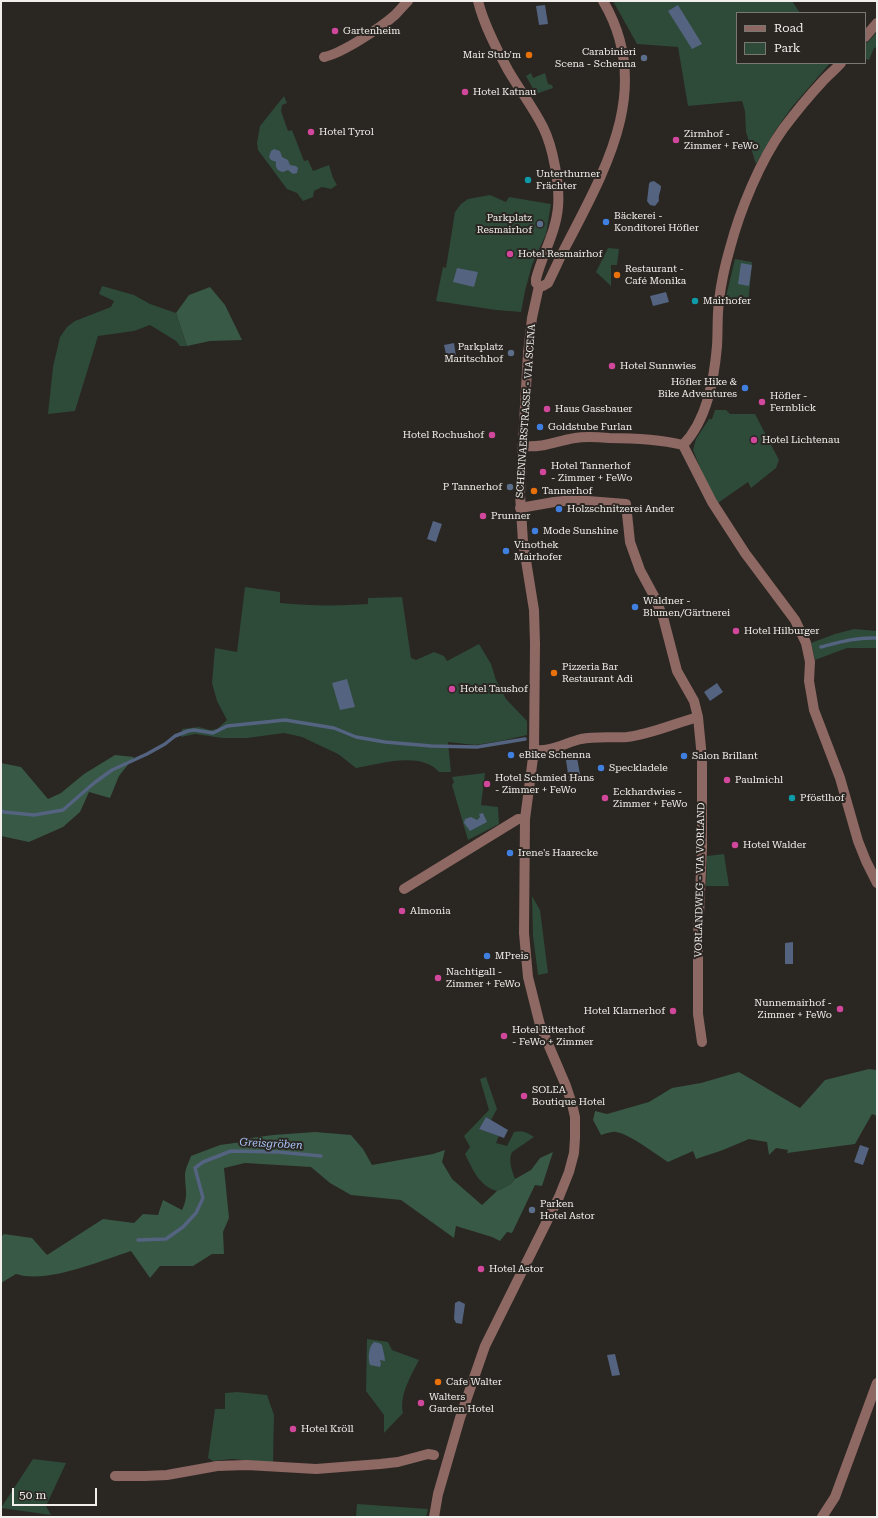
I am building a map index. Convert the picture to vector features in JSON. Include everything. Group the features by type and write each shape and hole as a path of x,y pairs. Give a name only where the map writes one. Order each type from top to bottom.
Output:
{"street":[{"path":"324,57 332,55 361,38 395,15 408,1"},
{"name":"SCHENNAERSTRASSE - VIA SCENA","path":"434,1517 438,1494 460,1418 485,1346 559,1197 569,1172 574,1153 575,1121 572,1104 540,1025 528,977 524,933 525,819 534,750 535,644 534,615 520,508 528,353 532,318 539,286 536,284 537,275 552,231 558,209 559,197 556,172 544,128 508,70 486,28 478,1"},
{"path":"539,286 543,286 548,283 588,206 607,163 621,120 625,92 623,53 612,16 603,1"},
{"path":"866,36 877,23"},
{"path":"683,445 690,438 699,421 712,382 717,347 718,313 721,289 730,247 745,204 762,165 783,129 822,82 840,64"},
{"path":"523,446 545,446 574,438 589,437 647,438 683,445 712,502 745,553 795,620 806,643 810,662 809,681 814,710 840,778 866,861 877,883"},
{"name":"VORLANDWEG - VIA VORLAND","path":"520,508 575,500 626,504 630,542 640,570 663,617 677,671 694,701 698,717 702,758 702,848 698,938 698,1014 702,1042"},
{"path":"534,750 546,751 583,739 627,737 645,734 698,717"},
{"path":"404,889 518,819 525,819"},
{"path":"822,1517 835,1497 877,1383"},
{"path":"115,1476 167,1475 217,1466 239,1465 316,1469 398,1462 428,1454 434,1455"}],"green space":[{"path":"613,1 792,1 799,12 736,12 736,64 829,64 792,107 775,131 756,164 746,132 745,111 742,101 688,106 678,47 637,44"},
{"path":"877,32 877,47 874,48 869,60 866,59 867,43"},
{"path":"531,73 533,78 545,73 548,84 552,85 553,88 536,94 526,76"},
{"path":"284,96 287,103 282,105 281,111 288,131 292,130 304,161 308,160 313,171 329,165 337,185 331,189 322,187 314,191 313,197 303,201 297,193 287,189 258,150 257,143 260,126"},
{"path":"490,195 506,202 509,197 551,204 546,234 532,265 521,312 496,310 436,301 443,267 446,268 455,212 461,204 468,199"},
{"path":"608,248 619,249 617,265 611,265 611,286 596,272"},
{"path":"735,259 752,262 748,305 724,305"},
{"path":"102,286 134,295 150,304 176,313 187,346 180,346 176,341 150,325 134,331 98,336 75,411 48,414 53,367 60,337 67,327 75,321 111,307 114,301 99,294"},
{"path":"210,287 225,305 242,340 210,341 187,346 176,313 189,295"},
{"path":"715,410 726,410 730,414 755,414 779,460 776,468 751,488 748,482 715,505 693,450 696,439 709,419 712,419"},
{"path":"245,587 280,592 280,603 302,605 368,604 368,598 402,597 411,658 416,660 434,652 444,656 447,661 479,644 491,664 496,680 506,699 527,721 527,735 475,745 448,742 451,772 439,772 422,762 411,760 388,762 356,768 338,754 302,737 284,733 247,738 222,738 195,734 181,737 182,729 199,727 210,730 217,729 227,720 217,701 212,683 215,648 237,652"},
{"path":"854,629 877,631 877,648 847,648 815,660 811,643"},
{"path":"115,755 134,757 119,776 110,798 89,792 80,812 63,827 29,842 1,836 1,763 21,767 48,799 61,793 84,774"},
{"path":"485,773 481,805 498,807 499,824 468,840 452,785 454,782 452,777"},
{"path":"724,854 729,886 706,886 707,856"},
{"path":"532,896 540,910 548,973 538,975 533,936"},
{"path":"869,1069 877,1070 877,1116 872,1114 855,1144 787,1153 788,1150 776,1148 769,1155 767,1142 749,1139 696,1159 693,1151 668,1162 635,1140 621,1133 612,1132 601,1135 593,1120 595,1111 607,1114 649,1102 672,1088 701,1083 739,1072 800,1108 825,1080"},
{"path":"486,1077 497,1109 491,1120 486,1117 479,1129 499,1136 496,1143 507,1146 514,1132 524,1132 534,1137 512,1152 510,1162 515,1179 511,1184 497,1191 491,1189 477,1177 465,1154 470,1147 464,1136 489,1110 480,1079"},
{"path":"315,1132 351,1135 363,1149 372,1165 433,1154 445,1150 442,1162 452,1179 482,1205 497,1191 511,1184 515,1179 531,1170 540,1158 553,1152 542,1186 535,1185 512,1233 507,1232 500,1241 492,1237 456,1226 454,1238 401,1200 351,1195 330,1183 311,1167 245,1163 224,1168 229,1218 223,1232 224,1254 212,1254 193,1266 160,1266 150,1278 131,1251 58,1274 29,1276 16,1274 1,1283 1,1237 4,1234 32,1238 47,1255 103,1219 134,1223 143,1214 158,1215 163,1200 182,1210 186,1196 185,1173 191,1156 220,1145 242,1142 243,1139"},
{"path":"367,1339 388,1342 392,1350 419,1360 409,1379 404,1393 402,1406 403,1413 384,1433 384,1415 366,1391"},
{"path":"237,1392 267,1395 274,1415 273,1463 232,1459 213,1461 208,1458 215,1409 225,1409 225,1393"},
{"path":"33,1459 66,1463 46,1506 51,1515 1,1508"},
{"path":"357,1504 428,1509 426,1517 356,1517"}],"water":[{"path":"545,5 548,24 539,25 536,6"},
{"path":"678,5 702,44 692,49 668,11"},
{"path":"274,149 280,151 282,157 288,160 290,165 298,168 297,173 293,174 288,170 283,172 278,170 276,167 276,162 271,160 269,157 271,151"},
{"path":"654,181 661,186 659,201 655,206 650,205 647,201 649,184 650,182"},
{"path":"741,263 752,265 749,286 738,284"},
{"path":"457,268 478,272 474,287 453,282"},
{"path":"666,292 669,302 653,306 650,296"},
{"path":"454,343 457,363 448,364 444,345"},
{"path":"433,521 442,524 436,542 427,539"},
{"path":"347,679 355,707 340,710 332,683"},
{"path":"717,683 723,692 710,701 704,692"},
{"path":"577,758 581,779 569,781 566,760"},
{"path":"483,813 487,822 470,831 464,823 465,819 471,817 477,820 480,817 479,814"},
{"path":"793,942 793,964 785,964 785,943"},
{"path":"486,1117 508,1130 504,1138 479,1129"},
{"path":"860,1145 869,1148 863,1165 854,1162"},
{"path":"459,1301 465,1304 462,1324 456,1323 454,1319 455,1303"},
{"path":"374,1342 382,1345 385,1361 380,1360 380,1367 370,1365 369,1362 370,1350"},
{"path":"615,1354 620,1375 612,1376 607,1355"}],"waterway":[{"path":"821,647 856,639 877,638"},
{"path":"1,811 34,815 63,810 94,783 112,770 147,754 165,744 175,736 194,730 213,733 227,726 285,720 334,728 356,737 385,742 431,746 477,747 525,739"},
{"name":"Greisgröben","path":"138,1240 166,1239 183,1227 196,1213 203,1198 195,1168 203,1162 231,1151 278,1152 321,1156"}],"place":[{"name":"Gartenheim","path":"335,31"},
{"name":"Mair Stub'm","path":"529,55"},
{"name":"Carabinieri Scena - Schenna","path":"644,58"},
{"name":"Hotel Katnau","path":"465,92"},
{"name":"Hotel Tyrol","path":"311,132"},
{"name":"Zirmhof - Zimmer + FeWo","path":"676,140"},
{"name":"Unterthurner Frächter","path":"528,180"},
{"name":"Bäckerei - Konditorei Höfler","path":"606,222"},
{"name":"Parkplatz Resmairhof","path":"540,224"},
{"name":"Hotel Resmairhof","path":"510,254"},
{"name":"Restaurant - Café Monika","path":"617,275"},
{"name":"Mairhofer","path":"695,301"},
{"name":"Parkplatz Maritschhof","path":"511,353"},
{"name":"Hotel Sunnwies","path":"612,366"},
{"name":"Höfler Hike & Bike Adventures","path":"745,388"},
{"name":"Höfler - Fernblick","path":"762,402"},
{"name":"Haus Gassbauer","path":"547,409"},
{"name":"Goldstube Furlan","path":"540,427"},
{"name":"Hotel Rochushof","path":"492,435"},
{"name":"Hotel Lichtenau","path":"754,440"},
{"name":"Hotel Tannerhof - Zimmer + FeWo","path":"543,472"},
{"name":"P Tannerhof","path":"510,487"},
{"name":"Tannerhof","path":"534,491"},
{"name":"Holzschnitzerei Ander","path":"559,509"},
{"name":"Prunner","path":"483,516"},
{"name":"Mode Sunshine","path":"535,531"},
{"name":"Vinothek Mairhofer","path":"506,551"},
{"name":"Waldner - Blumen/Gärtnerei","path":"635,607"},
{"name":"Hotel Hilburger","path":"736,631"},
{"name":"Pizzeria Bar Restaurant Adi","path":"554,673"},
{"name":"Hotel Taushof","path":"452,689"},
{"name":"eBike Schenna","path":"511,755"},
{"name":"Salon Brillant","path":"684,756"},
{"name":"Speckladele","path":"601,768"},
{"name":"Paulmichl","path":"727,780"},
{"name":"Hotel Schmied Hans - Zimmer + FeWo","path":"487,784"},
{"name":"Eckhardwies - Zimmer + FeWo","path":"605,798"},
{"name":"Pföstlhof","path":"792,798"},
{"name":"Hotel Walder","path":"735,845"},
{"name":"Irene's Haarecke","path":"510,853"},
{"name":"Almonia","path":"402,911"},
{"name":"MPreis","path":"487,956"},
{"name":"Nachtigall - Zimmer + FeWo","path":"438,978"},
{"name":"Nunnemairhof - Zimmer + FeWo","path":"840,1009"},
{"name":"Hotel Klarnerhof","path":"673,1011"},
{"name":"Hotel Ritterhof - FeWo + Zimmer","path":"504,1036"},
{"name":"SOLEA Boutique Hotel","path":"524,1096"},
{"name":"Parken Hotel Astor","path":"532,1210"},
{"name":"Hotel Astor","path":"481,1269"},
{"name":"Cafe Walter","path":"438,1382"},
{"name":"Walters Garden Hotel","path":"421,1403"},
{"name":"Hotel Kröll","path":"293,1429"}]}
